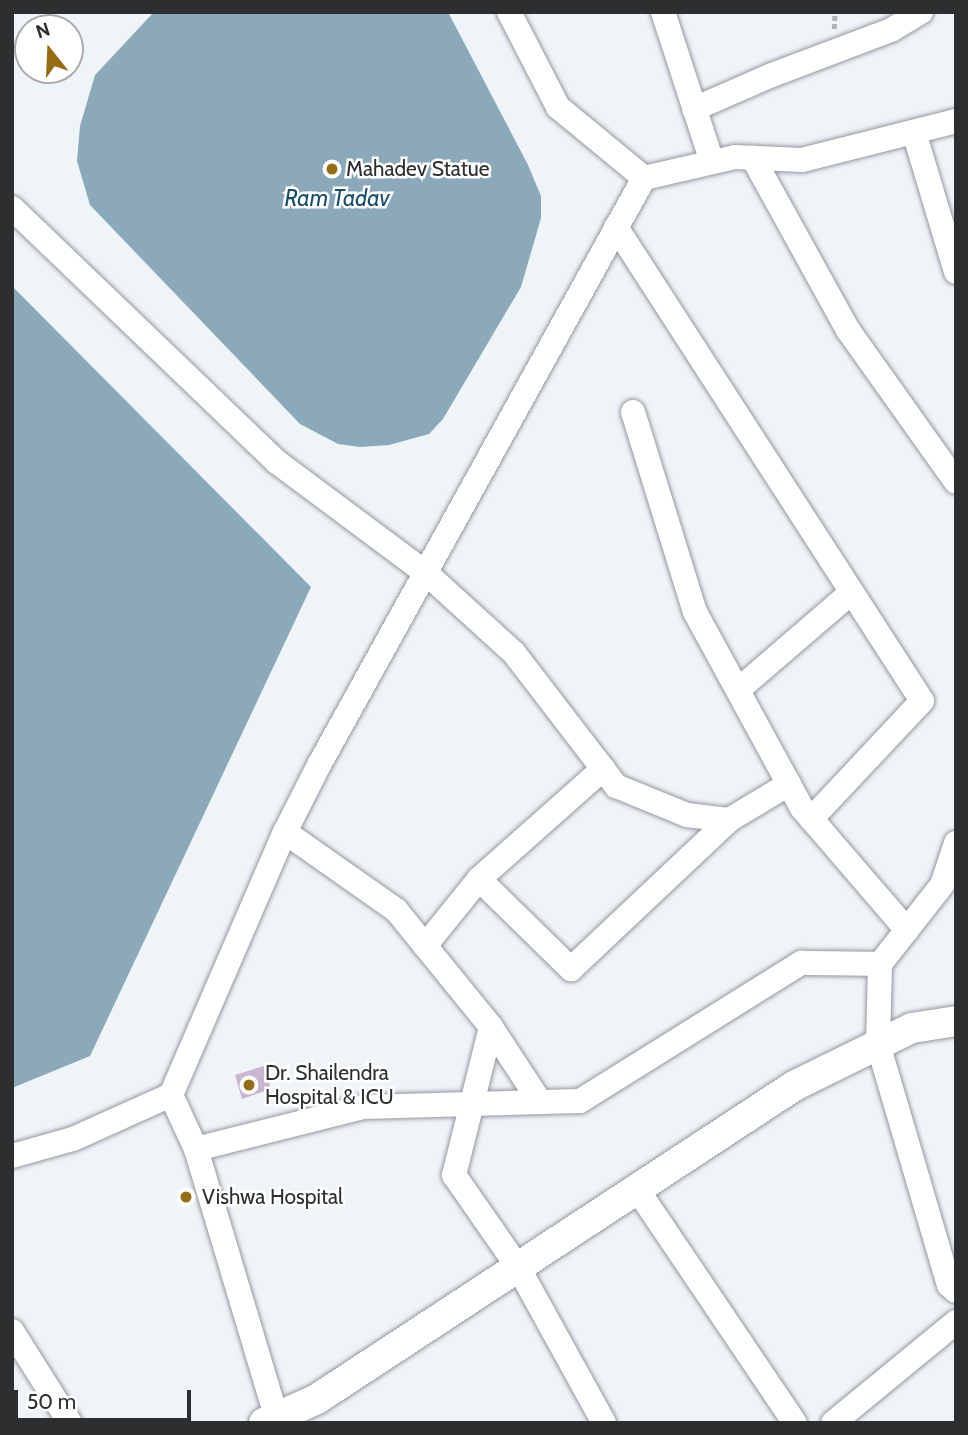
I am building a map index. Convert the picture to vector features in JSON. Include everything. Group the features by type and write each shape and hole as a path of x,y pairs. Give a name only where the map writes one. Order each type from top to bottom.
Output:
{"street":[{"path":"509,12 558,107 644,178"},
{"path":"663,12 712,162"},
{"path":"694,109 772,75 891,30 922,12"},
{"path":"12,1156 73,1139 171,1095 285,832 644,178 735,157 802,160 956,121"},
{"path":"914,132 956,272"},
{"path":"753,158 848,330 956,482"},
{"path":"12,208 277,462 426,572 514,653 616,786 687,816 729,820"},
{"path":"617,227 922,701 811,819"},
{"path":"633,412 695,612 811,819 907,930"},
{"path":"738,690 852,592"},
{"path":"425,946 479,879 603,769"},
{"path":"479,879 571,968 729,820 789,784"},
{"path":"285,832 396,910 491,1027 540,1102"},
{"path":"955,850 942,886 880,964 878,1044 949,1284 956,1291"},
{"path":"196,1149 363,1107 580,1101 801,963 880,964"},
{"path":"171,1095 196,1149 273,1421 317,1399 794,1086 912,1028 956,1021"},
{"path":"491,1027 474,1104 454,1175 518,1267 604,1423"},
{"path":"637,1189 795,1423"},
{"path":"833,1423 956,1322"},
{"path":"12,1331 70,1423"}],"water":[{"name":"Ram Tadav","path":"154,12 448,12 528,165 541,196 541,218 521,287 443,419 429,434 389,445 360,447 338,444 300,424 90,205 77,161 80,126 95,75"},
{"path":"12,286 311,587 90,1056 12,1088"}],"building":[{"path":"264,1066 271,1089 242,1099 235,1075"}],"place":[{"name":"Mahadev Statue","path":"332,169"},
{"name":"Dr. Shailendra Hospital & ICU","path":"249,1085"},
{"name":"Vishwa Hospital","path":"186,1197"}]}
